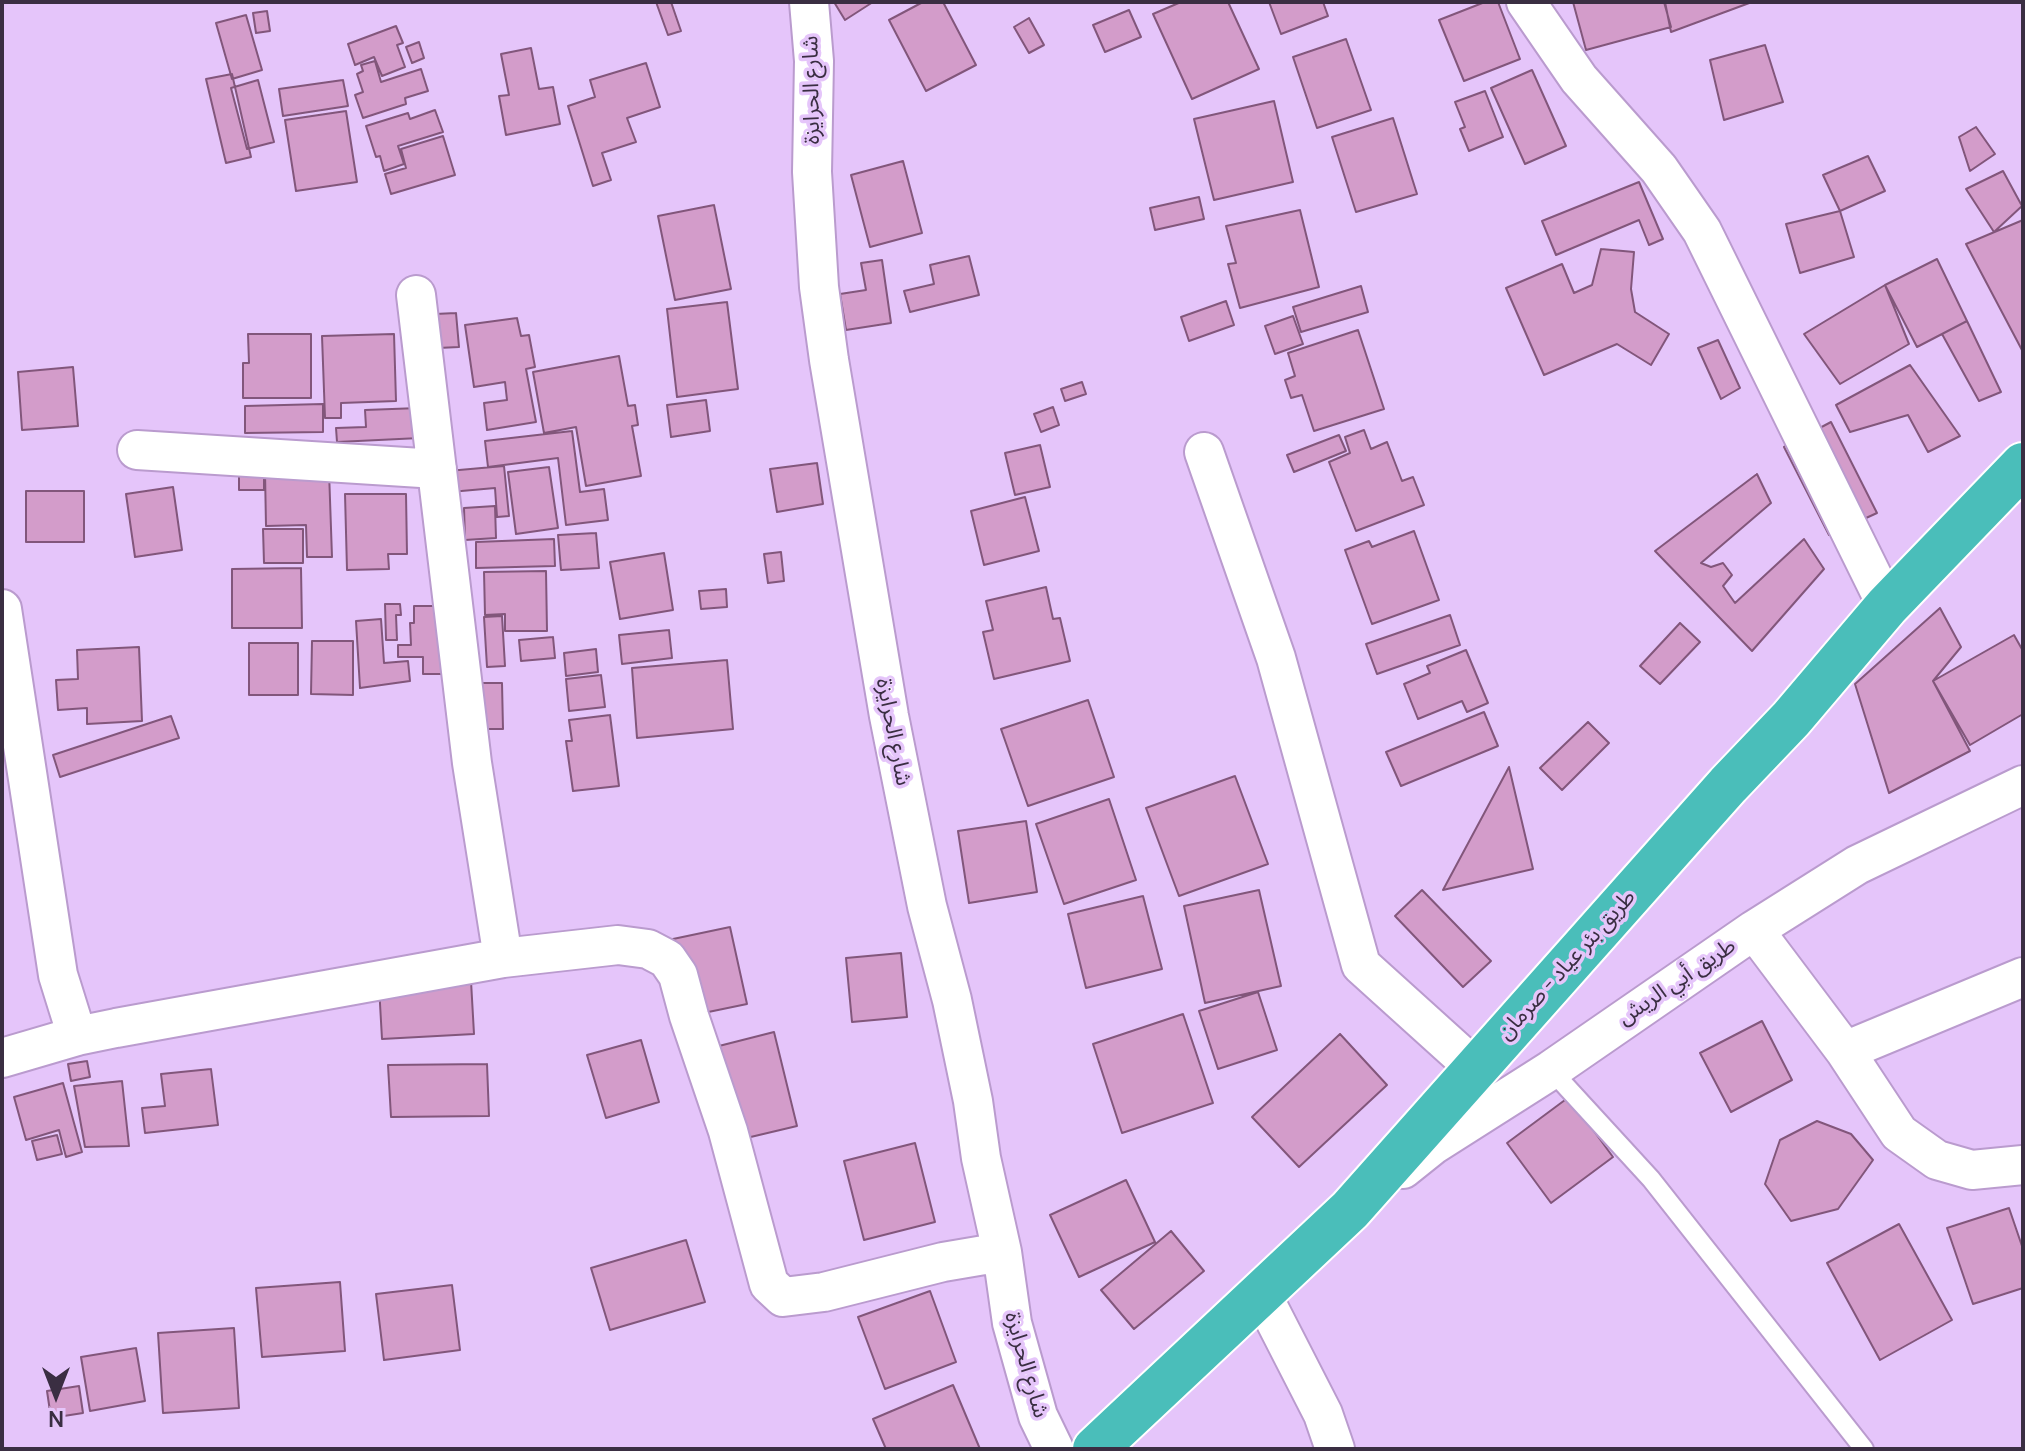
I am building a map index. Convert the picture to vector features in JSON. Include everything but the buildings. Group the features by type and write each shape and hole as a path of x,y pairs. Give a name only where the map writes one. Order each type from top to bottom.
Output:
{"highway":[{"name":"طريق بئر عياد - صرمان","path":"1105,1445 1350,1210 1728,785 1791,719 1887,606 2023,465"}],"street":[{"name":"شارع الحرايزة","path":"809,2 814,61 812,172 819,287 889,716 927,906 952,1000 973,1101 981,1158 1002,1252 1012,1323 1038,1416 1054,1449"},
{"path":"1526,2 1579,79 1659,169 1702,231 1887,606"},
{"path":"416,295 472,763 503,958"},
{"path":"137,450 437,469"},
{"path":"1204,452 1276,658 1361,965 1475,1068"},
{"path":"2,609 58,975 77,1036"},
{"name":"طريق أبي الريش","path":"1350,1210 1433,1145 1551,1070 1754,930 1857,865 2023,785"},
{"path":"1754,930 1845,1051 1899,1133 1937,1160 1972,1170 2023,1165"},
{"path":"2,1058 77,1036 503,958 618,945 648,949 667,959 678,975 728,1131 769,1284 783,1297 824,1292 943,1262 1002,1252"},
{"path":"1845,1051 2023,977"},
{"path":"1261,1293 1323,1414 1335,1449"}],"lane":[{"path":"1551,1070 1651,1179 1864,1449"}]}
